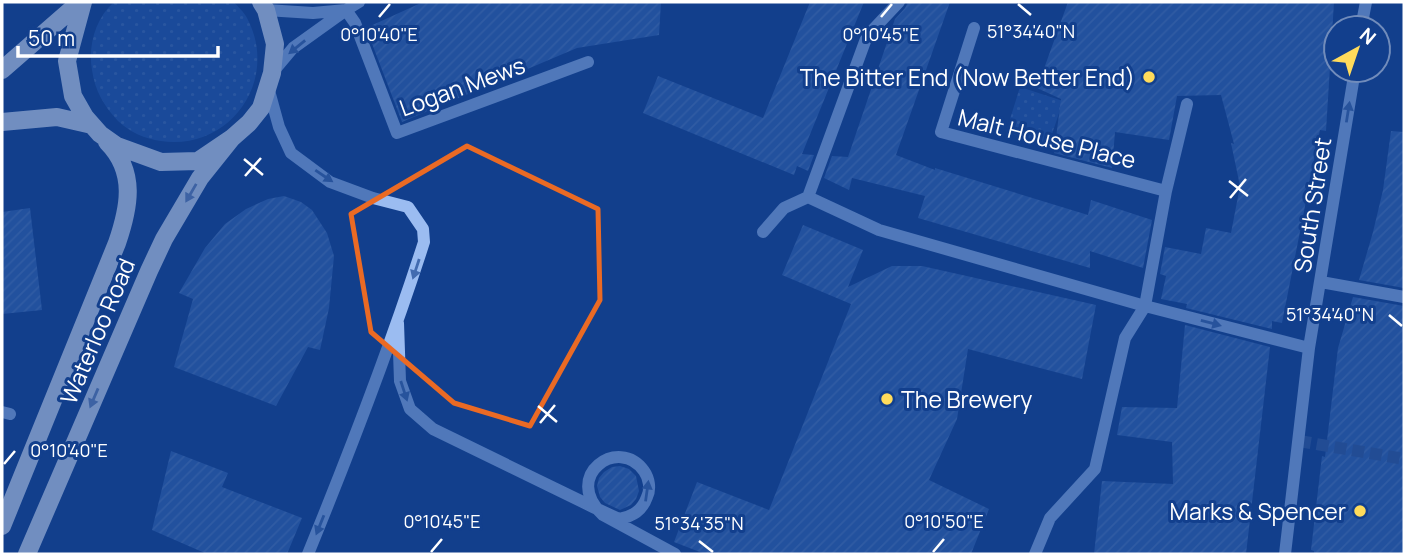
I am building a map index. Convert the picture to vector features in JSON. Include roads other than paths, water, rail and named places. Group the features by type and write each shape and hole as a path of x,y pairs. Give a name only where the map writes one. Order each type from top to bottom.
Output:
{"main road":[{"path":"2,70 81,2"},
{"name":"Waterloo Road","path":"2,526 117,243 128,205 126,177 117,154 96,130 73,96 67,61 81,2"},
{"path":"2,122 57,117 96,130 117,146 161,162 198,161 249,124 261,108 270,78 275,44 263,6"},
{"name":"Waterloo Road","path":"27,554 164,239 200,177 232,138"}],"street":[{"path":"308,554 359,429 425,242 423,229 408,207 373,198 330,182 291,153 279,127 270,78 293,48 359,2"},
{"path":"763,232 784,208 808,197 867,36 899,2"},
{"path":"263,6 313,13 346,10"},
{"name":"Logan Mews","path":"346,10 355,23 397,133 588,62"},
{"name":"Malt House Place","path":"974,28 942,132 1166,191"},
{"name":"South Street","path":"1285,554 1309,348 1353,84"},
{"path":"1035,554 1050,519 1095,469 1125,338 1145,306 1166,191 1187,104"},
{"path":"808,197 880,230 1145,306 1309,348"},
{"path":"1321,282 1404,297"},
{"path":"398,323 400,382 410,409 433,429 593,507 606,513 619,519 635,514 643,507 649,493 645,472 629,459 615,457 603,460 594,468 588,483 588,494 595,507 603,514 675,554"}],"tunnel":[{"path":"1299,441 1404,459"}],"place":[{"name":"The Bitter End (Now Better End)","path":"1149,77"},
{"name":"The Brewery","path":"887,399"},
{"name":"Marks & Spencer","path":"1360,511"}]}
